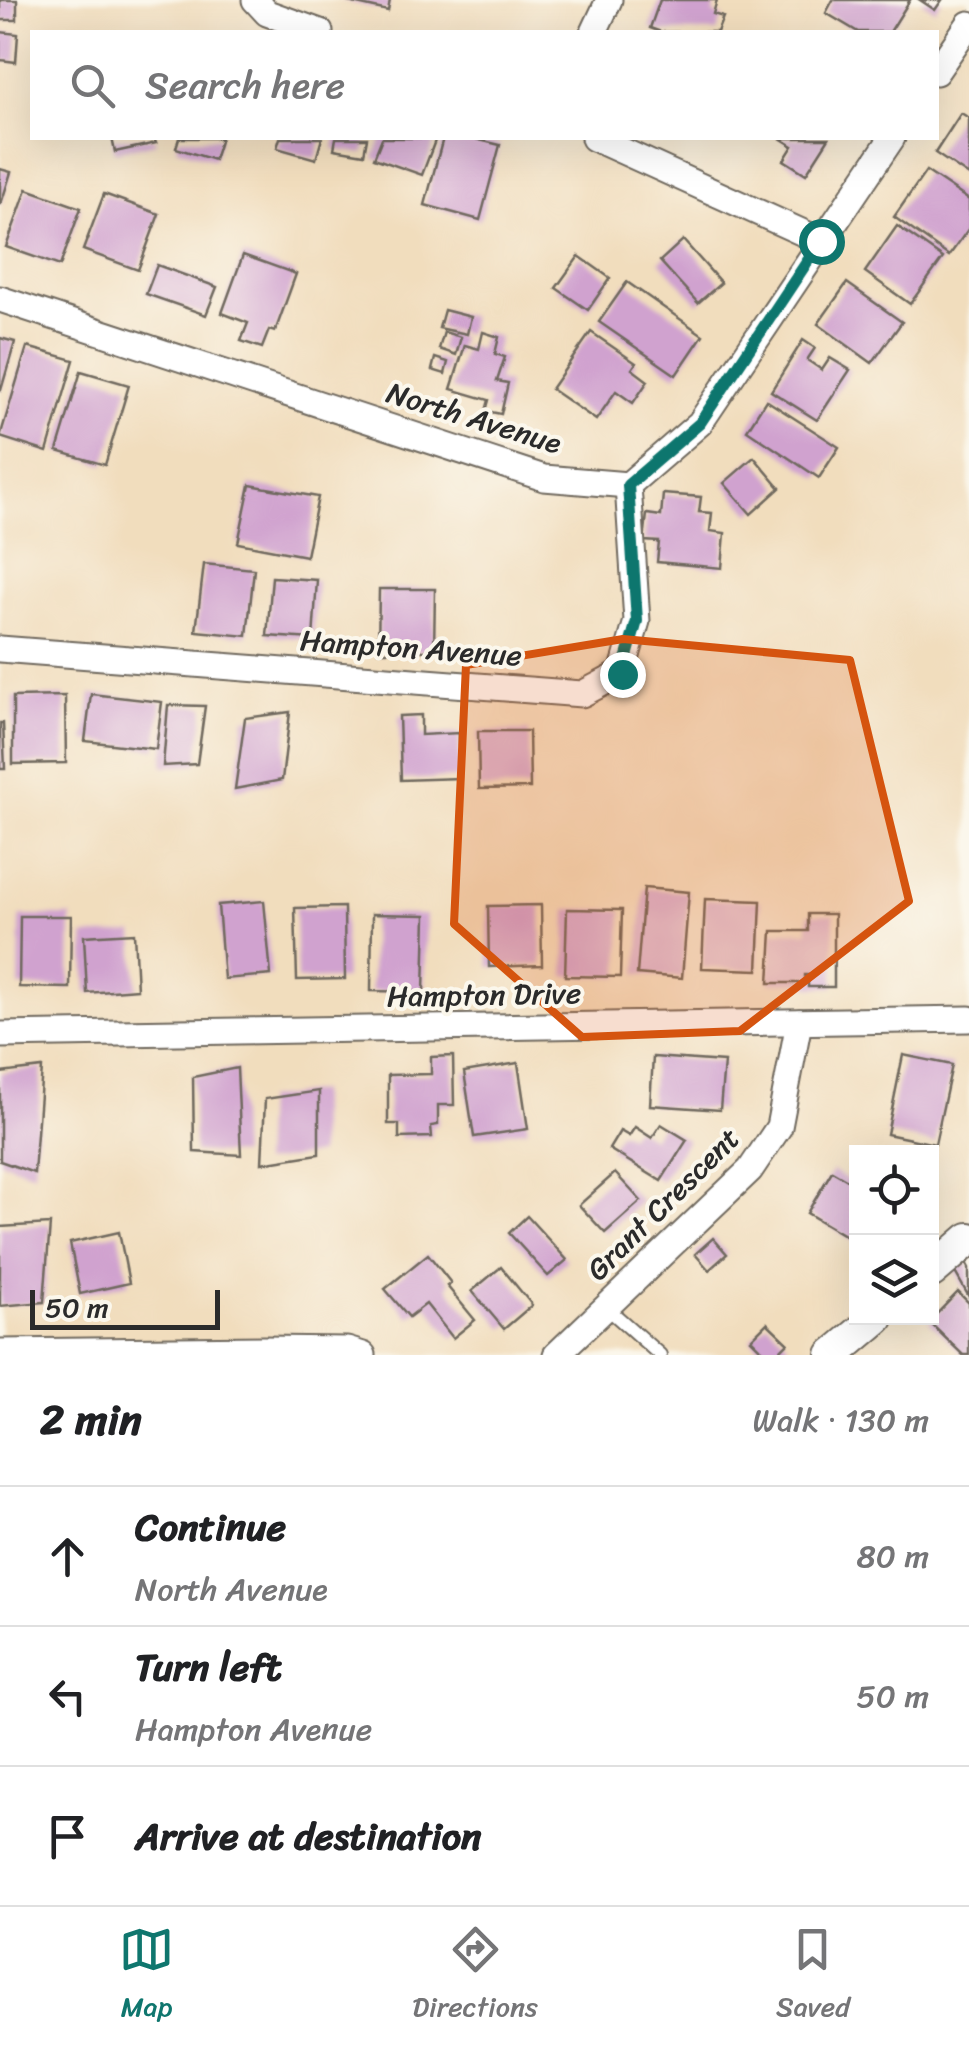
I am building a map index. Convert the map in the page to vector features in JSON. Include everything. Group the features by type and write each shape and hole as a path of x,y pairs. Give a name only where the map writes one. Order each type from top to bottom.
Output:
{"street":[{"path":"255,0 268,13 315,30"},
{"path":"595,30 609,0"},
{"path":"939,68 969,24"},
{"path":"598,140 821,241"},
{"path":"628,485 700,423 891,140"},
{"name":"North Avenue","path":"0,300 544,478 628,485"},
{"name":"Hampton Avenue","path":"0,649 582,694 622,674 637,621 628,485"},
{"name":"Hampton Drive","path":"0,1035 969,1019"},
{"name":"Grant Crescent","path":"556,1355 750,1170 779,1127 799,1022"},
{"path":"939,1265 969,1239"},
{"path":"833,1355 869,1325"},
{"path":"0,1352 263,1348 348,1350 363,1355"}],"lane":[{"path":"606,1307 660,1355"}],"highlighted area":[{"path":"623,639 850,660 909,901 740,1031 582,1037 454,924 466,665"}],"building":[{"path":"0,0 17,0 17,20 0,20"},
{"path":"339,0 390,0 388,11"},
{"path":"660,0 717,0 713,14 723,17 718,30 650,28"},
{"path":"833,0 910,0 891,30 855,30 826,13"},
{"path":"920,0 942,0 935,10"},
{"path":"0,32 18,34 16,62 0,60"},
{"path":"961,113 969,118 969,176 935,153"},
{"path":"112,140 156,143 115,152"},
{"path":"178,140 220,140 214,160 176,148"},
{"path":"279,140 321,140 316,159 277,148"},
{"path":"336,140 367,140 364,154 334,149"},
{"path":"381,140 435,140 422,175 374,158"},
{"path":"442,140 479,140 500,145 480,220 425,205"},
{"path":"783,140 828,140 806,174 784,160 793,146"},
{"path":"0,169 11,172 1,204 0,204"},
{"path":"926,171 969,200 969,228 949,256 894,217"},
{"path":"27,189 81,208 60,266 6,247"},
{"path":"104,194 159,214 138,270 83,250"},
{"path":"897,226 943,258 910,304 865,272"},
{"path":"683,240 721,283 698,303 660,261"},
{"path":"243,255 296,274 275,332 269,330 262,348 241,341 248,323 222,313"},
{"path":"579,256 610,278 588,310 556,288"},
{"path":"157,265 217,287 206,315 146,294"},
{"path":"627,282 703,335 676,375 599,322"},
{"path":"847,283 902,322 872,363 818,324"},
{"path":"444,310 471,317 467,334 439,328"},
{"path":"444,332 461,337 456,355 439,349"},
{"path":"483,332 499,337 495,354 505,357 497,381 508,383 501,414 486,411 489,400 451,389 465,345 479,349"},
{"path":"591,332 636,363 632,369 648,381 633,403 616,391 596,420 551,389"},
{"path":"0,338 15,342 1,390 0,389"},
{"path":"803,340 815,348 807,360 822,370 830,358 850,370 817,420 771,391"},
{"path":"27,347 74,360 47,452 0,437"},
{"path":"435,358 448,362 445,374 432,370"},
{"path":"81,371 129,385 105,465 57,451"},
{"path":"766,400 839,447 819,478 747,430"},
{"path":"754,457 780,488 751,514 724,483"},
{"path":"250,485 318,497 306,556 238,543"},
{"path":"663,494 701,497 699,512 712,513 710,531 725,533 722,568 657,562 659,542 644,541 647,514 661,516"},
{"path":"204,564 254,569 247,636 196,631"},
{"path":"272,577 317,580 313,639 267,636"},
{"path":"379,589 435,589 434,651 378,651"},
{"path":"91,694 162,702 156,749 85,741"},
{"path":"65,696 66,763 13,764 13,697"},
{"path":"168,705 205,706 197,764 163,766"},
{"path":"290,712 282,780 235,789 245,718"},
{"path":"421,715 421,735 459,733 460,778 401,780 399,716"},
{"path":"3,723 5,769 0,769"},
{"path":"478,731 529,731 530,788 479,789"},
{"path":"644,888 689,892 682,978 637,974"},
{"path":"705,899 761,901 758,970 702,968"},
{"path":"264,901 271,975 224,979 218,905"},
{"path":"541,905 542,965 489,967 488,906"},
{"path":"344,907 345,979 297,980 295,908"},
{"path":"567,909 622,910 620,977 565,976"},
{"path":"372,914 426,915 424,992 371,991"},
{"path":"808,914 834,914 834,987 808,987 808,975 805,983 769,983 772,931 808,931"},
{"path":"20,916 71,916 70,988 19,987"},
{"path":"134,933 137,989 87,993 84,936"},
{"path":"903,1055 952,1065 935,1144 887,1134"},
{"path":"453,1056 454,1105 438,1105 438,1125 431,1126 432,1137 399,1138 399,1124 388,1124 388,1075 431,1074 431,1057"},
{"path":"653,1057 724,1062 720,1110 650,1105"},
{"path":"518,1063 528,1129 474,1137 464,1072"},
{"path":"42,1068 34,1173 0,1161 0,1073"},
{"path":"237,1068 241,1155 194,1152 193,1077"},
{"path":"319,1091 319,1154 262,1163 265,1099"},
{"path":"661,1124 687,1140 661,1181 609,1149 620,1131 629,1136 635,1127 652,1138"},
{"path":"832,1171 849,1181 849,1238 807,1213"},
{"path":"615,1173 641,1201 605,1233 579,1205"},
{"path":"527,1216 567,1260 548,1276 509,1233"},
{"path":"50,1224 44,1302 0,1306 0,1227"},
{"path":"119,1232 129,1283 80,1294 70,1243"},
{"path":"713,1238 727,1254 709,1270 695,1254"},
{"path":"428,1254 451,1283 447,1286 475,1320 453,1338 426,1304 409,1317 385,1289"},
{"path":"964,1259 969,1268 969,1297 951,1265"},
{"path":"501,1267 532,1305 504,1329 472,1291"},
{"path":"958,1292 969,1303 969,1355 963,1355 932,1325 939,1325 939,1312"},
{"path":"767,1323 788,1343 776,1355 767,1355 751,1339"}],"route":[{"path":"622,674 637,621 628,485 700,423 821,241"}]}
